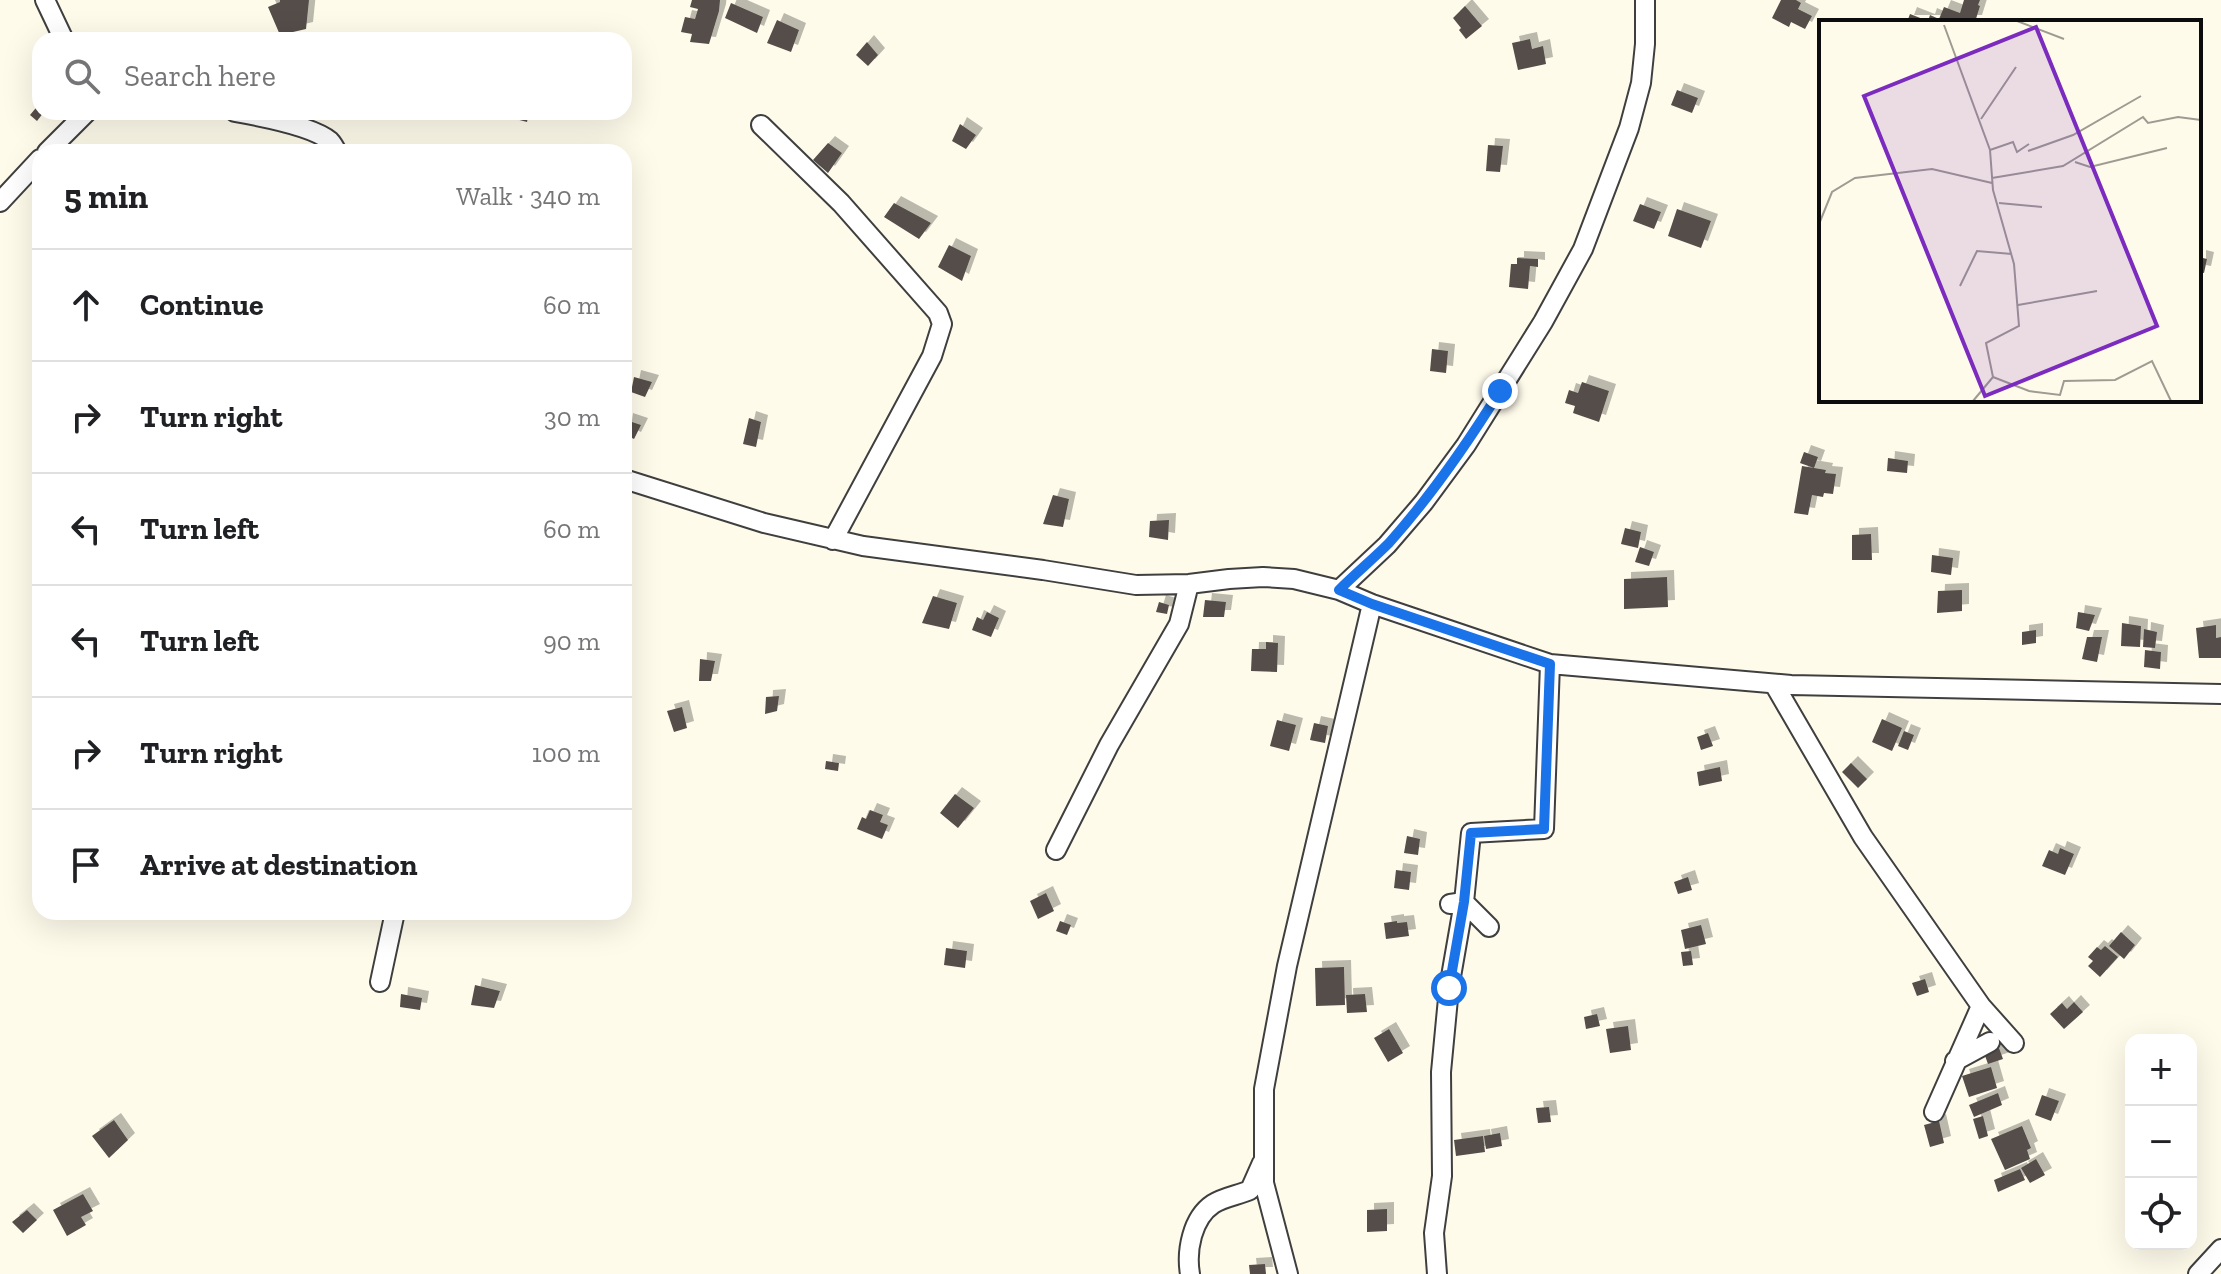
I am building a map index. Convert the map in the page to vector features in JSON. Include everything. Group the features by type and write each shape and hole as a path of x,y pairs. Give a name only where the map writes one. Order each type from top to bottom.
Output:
{"street":[{"path":"45,0 60,32"},
{"path":"1339,590 1387,545 1466,445 1543,322 1583,249 1629,128 1641,83 1645,0"},
{"path":"55,144 79,120"},
{"path":"274,120 315,133 332,144"},
{"path":"761,125 841,203 938,313 942,324 932,356 833,540"},
{"path":"0,202 32,168"},
{"path":"632,482 764,523 833,540 1136,585 1263,577 1294,579 1339,590 1550,664 1774,684 2221,694"},
{"path":"1056,850 1109,745 1179,624 1189,584"},
{"path":"1288,1274 1264,1183 1264,1089 1287,966 1372,604"},
{"path":"1437,1274 1434,1233 1442,1176 1441,1072 1457,903 1471,833 1544,829 1550,664"},
{"path":"1774,684 1863,837 1981,1006 2014,1043"},
{"path":"1457,903 1489,927"},
{"path":"380,982 393,920"},
{"path":"1934,1112 1981,1006"},
{"path":"1955,1061 1990,1042"},
{"path":"1190,1274 1187,1258 1195,1226 1212,1204 1250,1190 1265,1157"},
{"path":"2198,1274 2221,1249"}],"building":[{"path":"309,0 306,29 279,32 268,7 280,2"},
{"path":"692,0 720,0 709,44 690,42 692,34 681,32 685,17 695,19 698,9 690,7"},
{"path":"1781,0 1796,0 1801,3 1798,9 1812,16 1805,29 1791,22 1789,27 1772,18"},
{"path":"1964,0 1980,0 1976,20 1928,20 1930,15 1939,19 1944,7 1960,13"},
{"path":"731,3 763,17 757,33 725,18"},
{"path":"1465,6 1482,26 1466,39 1453,18"},
{"path":"1910,14 1925,20 1908,20"},
{"path":"777,20 799,30 791,52 767,43"},
{"path":"1530,39 1532,49 1543,46 1546,64 1518,70 1512,43"},
{"path":"867,42 878,55 868,66 856,55"},
{"path":"1677,90 1698,98 1692,113 1671,105"},
{"path":"960,124 976,135 966,149 952,141"},
{"path":"828,143 842,153 828,173 813,160"},
{"path":"1488,145 1503,146 1500,172 1486,171"},
{"path":"894,203 931,223 919,239 884,217"},
{"path":"1640,204 1661,212 1654,229 1633,221"},
{"path":"1677,209 1711,221 1701,248 1668,236"},
{"path":"949,245 971,256 962,281 938,267"},
{"path":"1517,258 1538,259 1538,267 1530,266 1528,289 1509,287 1511,264 1517,264"},
{"path":"2201,258 2207,259 2204,273 2201,272"},
{"path":"1432,349 1448,351 1446,373 1430,371"},
{"path":"634,377 652,382 645,397 632,392"},
{"path":"1582,382 1609,391 1599,422 1573,413 1575,406 1565,403 1569,390 1578,393"},
{"path":"749,418 761,422 756,447 743,444"},
{"path":"632,422 641,425 632,438"},
{"path":"1804,452 1818,457 1814,468 1800,463"},
{"path":"1888,458 1908,461 1907,473 1887,471"},
{"path":"1802,466 1836,474 1833,494 1824,493 1823,497 1812,495 1808,515 1794,513"},
{"path":"1053,495 1069,499 1063,527 1043,524"},
{"path":"1169,520 1168,540 1149,537 1150,521"},
{"path":"1625,528 1641,532 1638,548 1621,544"},
{"path":"1871,534 1872,560 1852,560 1852,535"},
{"path":"1640,547 1654,552 1649,566 1635,562"},
{"path":"1932,555 1953,558 1951,575 1931,572"},
{"path":"1667,577 1668,607 1624,609 1624,579"},
{"path":"1962,590 1962,611 1937,613 1938,591"},
{"path":"933,596 957,603 949,629 922,623"},
{"path":"1205,600 1226,602 1224,617 1203,617"},
{"path":"1159,602 1169,605 1167,614 1156,612"},
{"path":"987,612 999,618 991,637 972,630 977,617 983,620"},
{"path":"2078,612 2095,615 2089,631 2076,628"},
{"path":"2122,623 2141,626 2140,647 2121,646"},
{"path":"2216,625 2216,638 2221,637 2221,658 2199,658 2196,628"},
{"path":"2144,629 2157,632 2155,648 2143,647"},
{"path":"2036,630 2036,643 2022,645 2022,632"},
{"path":"2087,637 2102,637 2097,662 2082,659"},
{"path":"1266,642 1278,643 1277,672 1251,671 1252,649 1266,649"},
{"path":"2145,650 2161,652 2160,669 2144,667"},
{"path":"700,659 715,661 711,681 699,681"},
{"path":"779,696 777,711 765,714 766,697"},
{"path":"682,707 687,728 674,732 667,711"},
{"path":"1882,719 1902,728 1892,751 1872,742"},
{"path":"1277,720 1296,725 1289,751 1270,746"},
{"path":"1314,723 1328,726 1325,743 1310,740"},
{"path":"1904,731 1914,735 1908,750 1898,746"},
{"path":"1708,733 1713,746 1701,750 1697,737"},
{"path":"826,761 839,763 838,771 825,769"},
{"path":"1851,763 1867,779 1858,788 1842,772"},
{"path":"1720,767 1722,781 1699,786 1697,772"},
{"path":"955,794 974,808 958,828 940,813"},
{"path":"870,810 883,815 880,822 888,825 882,839 857,829 862,817 866,819"},
{"path":"1407,836 1420,839 1418,855 1404,853"},
{"path":"2060,848 2074,854 2065,875 2042,866 2049,850 2058,854"},
{"path":"1396,870 1411,872 1409,890 1394,888"},
{"path":"1688,877 1692,890 1678,894 1674,882"},
{"path":"1046,893 1054,911 1038,919 1030,901"},
{"path":"1060,921 1071,925 1067,935 1056,931"},
{"path":"1407,922 1409,936 1386,939 1384,923"},
{"path":"1701,925 1706,944 1685,949 1681,930"},
{"path":"2121,932 2135,945 2124,959 2109,946"},
{"path":"2105,946 2118,957 2100,977 2088,966 2093,961 2088,957 2097,947 2101,950"},
{"path":"946,948 967,951 965,968 944,965"},
{"path":"1691,951 1693,965 1683,966 1681,952"},
{"path":"1344,967 1345,1005 1316,1006 1315,968"},
{"path":"1925,979 1929,992 1917,996 1912,983"},
{"path":"475,985 500,991 494,1008 471,1005"},
{"path":"401,994 422,998 420,1010 400,1007"},
{"path":"1365,994 1367,1012 1347,1013 1346,995"},
{"path":"2074,1002 2083,1012 2064,1029 2050,1014 2062,1003 2067,1009"},
{"path":"1597,1014 1600,1026 1586,1029 1584,1017"},
{"path":"1628,1026 1631,1050 1610,1053 1606,1029"},
{"path":"1389,1029 1403,1053 1388,1062 1374,1038"},
{"path":"1999,1048 2003,1059 1988,1064 1984,1053"},
{"path":"1991,1067 1997,1088 1969,1097 1962,1076"},
{"path":"1998,1093 2002,1105 1974,1117 1969,1105"},
{"path":"2042,1095 2059,1101 2051,1121 2035,1115"},
{"path":"1549,1107 1551,1122 1538,1123 1536,1108"},
{"path":"1983,1116 1988,1136 1979,1139 1973,1119"},
{"path":"114,1120 128,1140 109,1158 92,1136"},
{"path":"1939,1121 1944,1143 1930,1147 1924,1125"},
{"path":"2022,1126 2031,1148 2027,1150 2030,1159 2005,1170 1991,1139"},
{"path":"1500,1133 1502,1146 1486,1149 1484,1136"},
{"path":"1483,1136 1485,1152 1456,1156 1454,1140"},
{"path":"2036,1159 2045,1175 2030,1183 2021,1168"},
{"path":"2020,1169 2025,1180 1998,1192 1994,1180"},
{"path":"83,1194 93,1211 81,1217 86,1225 67,1236 53,1210"},
{"path":"1387,1209 1387,1231 1367,1232 1367,1210"},
{"path":"27,1210 37,1220 23,1233 12,1222"},
{"path":"1265,1264 1266,1274 1250,1274 1249,1265"}],"route":[{"path":"1449,988 1464,902 1471,833 1544,829 1550,664 1339,590 1387,545 1424,502 1466,445 1500,391"}]}
